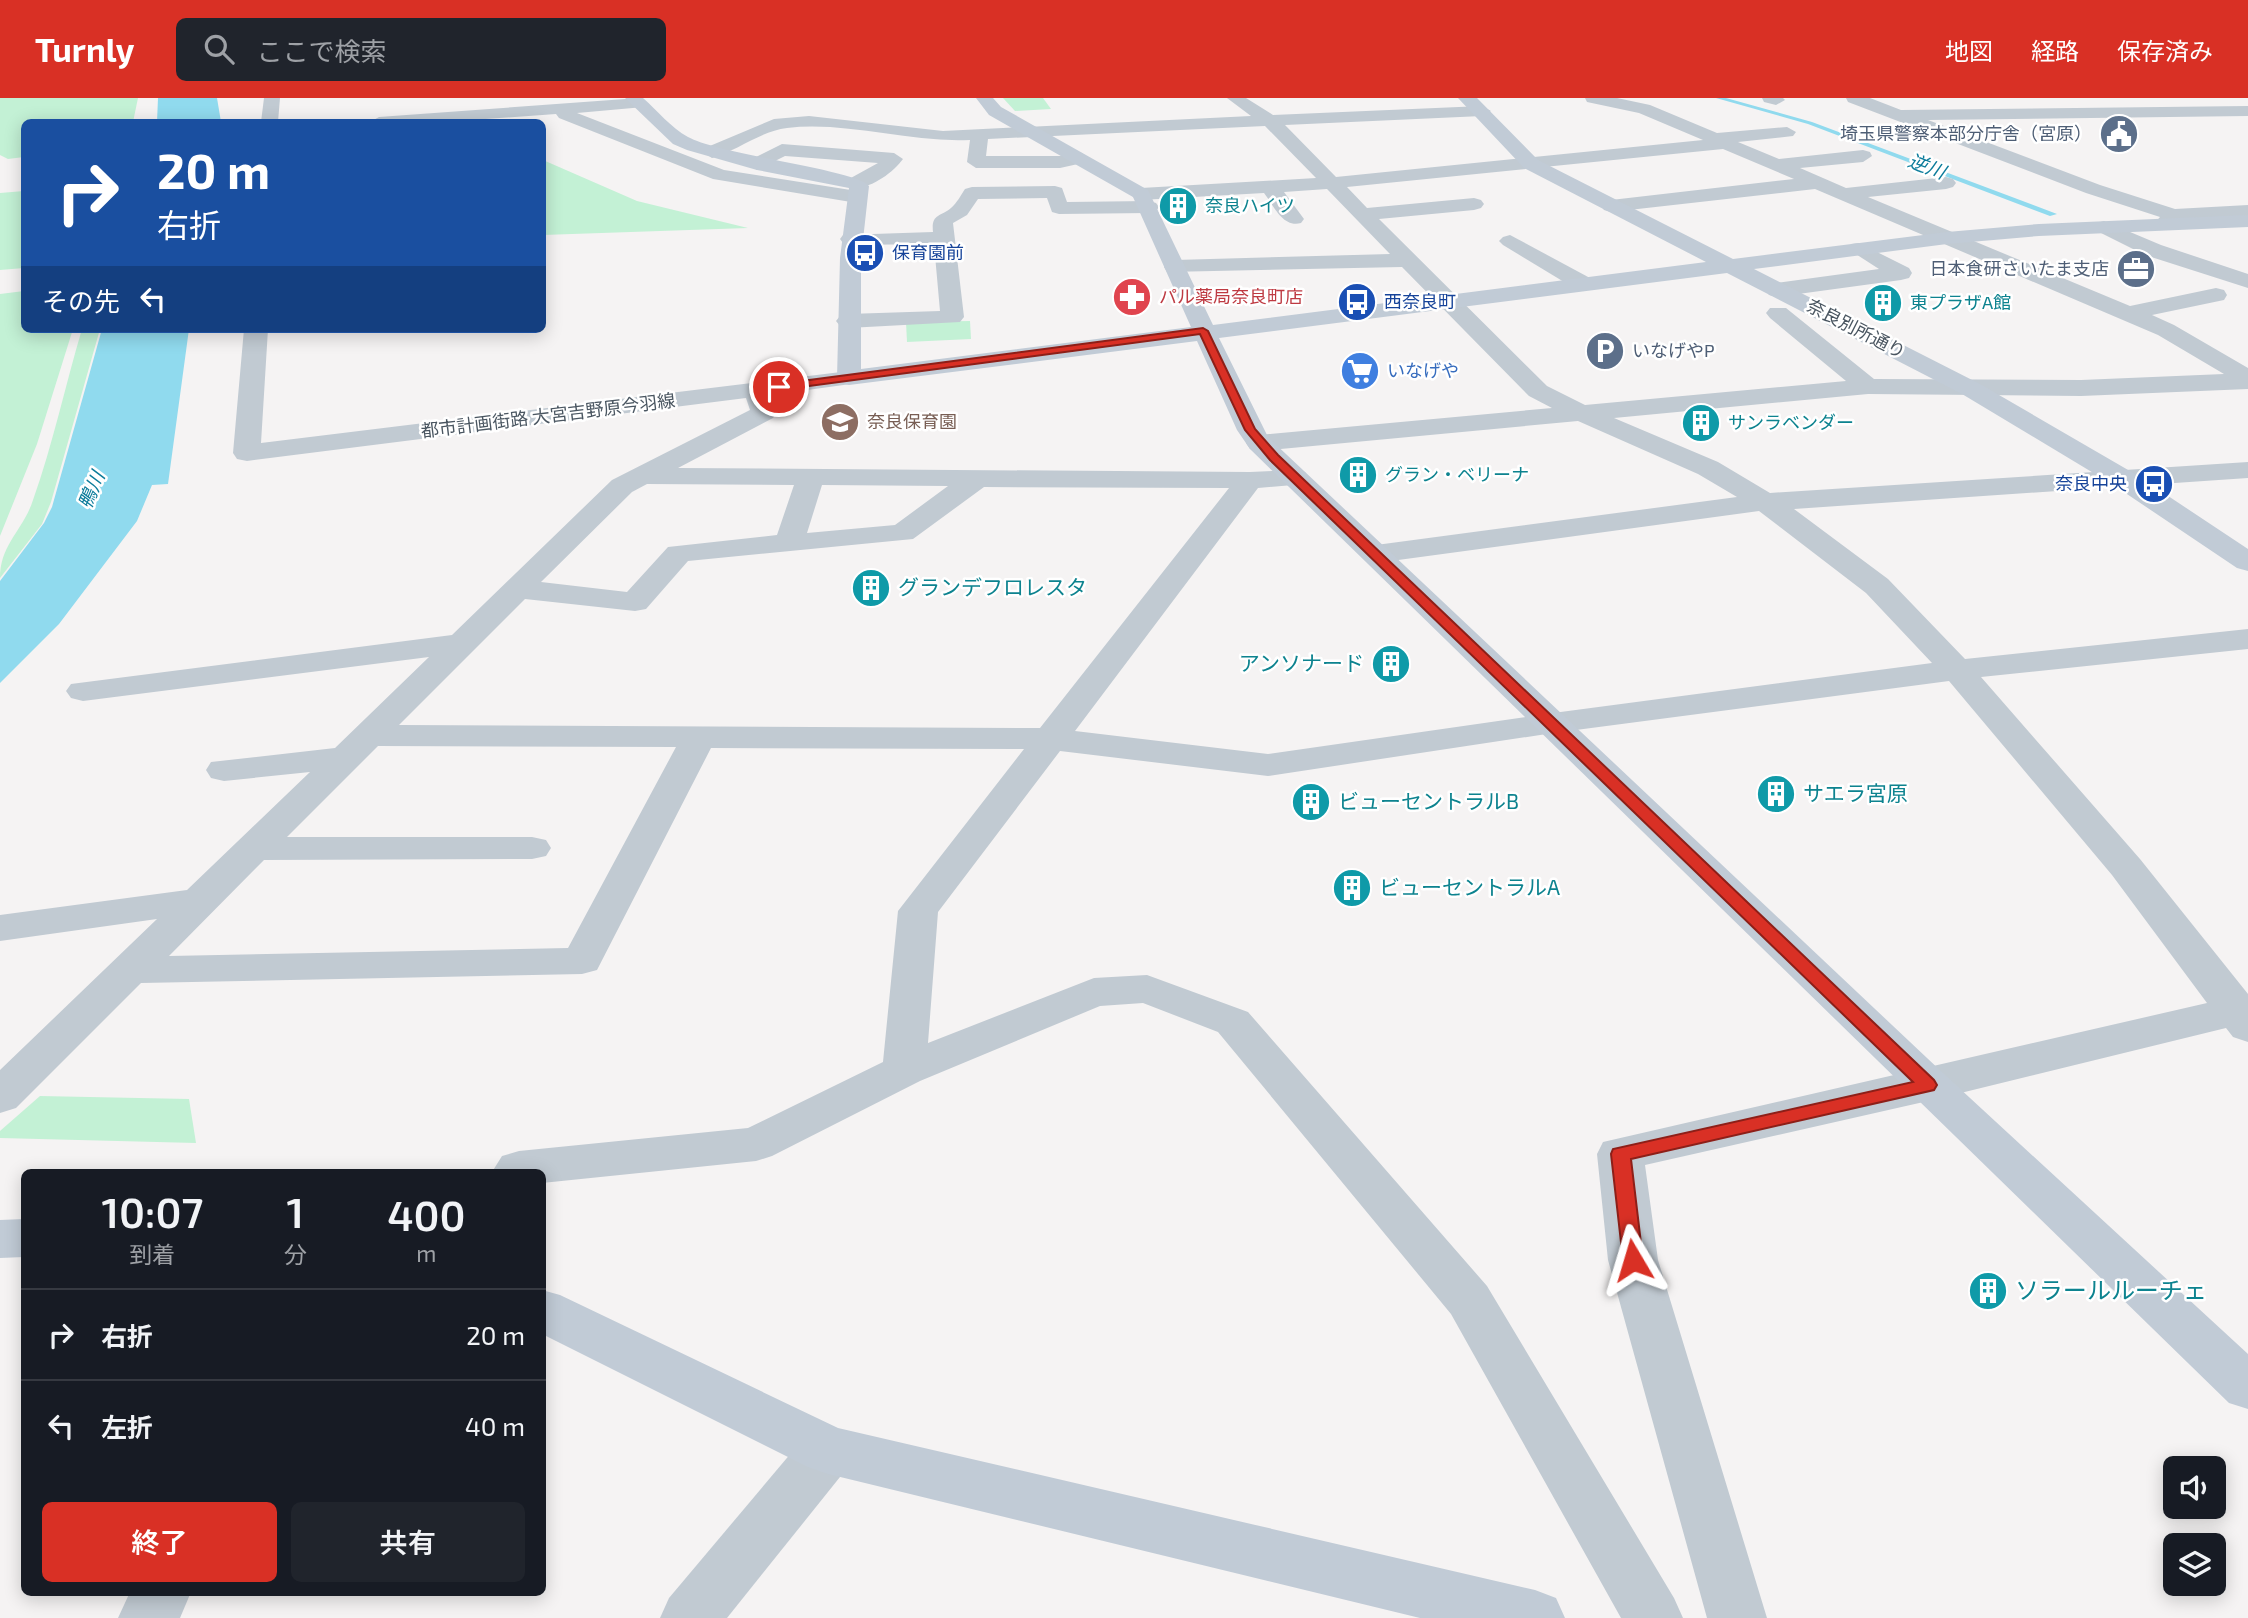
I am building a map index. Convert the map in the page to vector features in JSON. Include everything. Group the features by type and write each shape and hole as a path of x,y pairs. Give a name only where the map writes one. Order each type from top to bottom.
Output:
{"street":[{"path":"271,119 272,98"},
{"path":"984,98 995,111 1080,158 1145,200 1203,331 1250,430 1259,443 1928,1085 2248,1387"},
{"path":"1235,98 1272,123 1538,391 1708,468 1765,502 1877,586 1957,670 2126,867 2243,1015 1620,1154 1633,1260 1737,1618"},
{"name":"奈良別所通り","path":"1466,98 1482,111 1531,164 1726,265 1778,301 1971,389 2125,480 2248,562"},
{"path":"1593,98 1672,114 1718,142 2166,330 2248,379"},
{"path":"1854,98 2169,220 2198,223 2248,220"},
{"path":"2091,98 2117,112"},
{"path":"376,118 502,106 562,109 635,101 679,140 712,152 856,190"},
{"path":"562,109 565,114 720,175 856,190 894,159 782,150 757,164"},
{"path":"712,152 780,123 809,121 943,136 1272,123 1482,111"},
{"path":"1900,115 2248,111"},
{"path":"1410,115 1434,130"},
{"path":"1095,129 1127,149"},
{"path":"848,321 952,317 942,221 960,211 972,192 1055,192 1059,208 1531,164 1787,132"},
{"path":"980,134 976,162 1060,162 1080,158"},
{"path":"1268,147 1295,146"},
{"path":"1774,165 1863,156"},
{"path":"1611,206 1816,183"},
{"path":"1842,194 1946,183"},
{"path":"1270,187 1294,219"},
{"path":"856,190 850,239 849,378 1859,248 1947,238 2104,227 2248,211"},
{"path":"1364,214 1474,204"},
{"path":"2198,223 2215,228 2248,228"},
{"path":"2104,227 2153,250 2248,281"},
{"path":"850,239 944,237"},
{"path":"1510,241 1582,283"},
{"path":"1778,301 1902,273 1859,248"},
{"path":"1175,267 1409,260"},
{"path":"2126,314 2216,295"},
{"path":"1778,301 1868,386"},
{"name":"都市計画街路 大宮吉野原今羽線","path":"256,333 247,453 849,378"},
{"path":"1259,443 1868,386 2081,388 2248,379"},
{"path":"0,1097 622,486 764,413 756,390"},
{"path":"1376,554 1765,502 2248,470"},
{"path":"641,476 1250,480 1295,478"},
{"path":"789,543 811,477"},
{"path":"516,589 635,602 679,553 904,533 976,478"},
{"path":"904,1070 918,911 1250,480"},
{"path":"223,770 358,746 699,737 1052,738 1268,765 1553,723 1957,670 2248,639"},
{"path":"83,691 461,643"},
{"path":"130,970 582,961 699,737"},
{"path":"255,849 532,848"},
{"path":"0,928 203,900"},
{"path":"518,1169 756,1144 904,1070 1094,992 1147,989 1233,1023 1469,1300 1654,1618"},
{"path":"0,1239 21,1238"},
{"path":"546,1312 828,1450 1535,1618"},
{"path":"690,1618 828,1450"},
{"path":"148,1618 160,1596"}],"green space":[{"path":"0,98 138,98 134,119 21,119 21,157 8,159 0,155"},
{"path":"1003,98 1043,98 1051,109 1015,111"},
{"path":"546,161 637,201 748,228 546,235"},
{"path":"21,191 21,268 0,270 0,193"},
{"path":"21,291 21,333 72,333 37,444 0,536 0,294"},
{"path":"970,321 971,339 907,342 906,322"},
{"path":"81,333 99,333 51,502 42,524 0,578 4,556 29,511"},
{"path":"40,1096 189,1099 196,1143 0,1138 0,1131"}],"water":[{"path":"158,98 217,98 220,119 157,119"},
{"name":"鴨川","path":"101,333 188,333 168,484 152,485 137,521 59,624 0,683 0,581 44,523 52,507"}],"waterway":[{"name":"逆川","path":"1719,98 1810,123 2053,214"}],"place":[{"name":"埼玉県警察本部分庁舎（宮原）","path":"2119,134"},
{"name":"奈良ハイツ","path":"1178,206"},
{"name":"保育園前","path":"865,253"},
{"name":"日本食研さいたま支店","path":"2136,269"},
{"name":"パル薬局奈良町店","path":"1132,297"},
{"name":"西奈良町","path":"1357,302"},
{"name":"東プラザA館","path":"1883,303"},
{"name":"いなげやP","path":"1605,351"},
{"name":"いなげや","path":"1360,371"},
{"name":"奈良保育園","path":"840,422"},
{"name":"サンラベンダー","path":"1701,423"},
{"name":"グラン・ベリーナ","path":"1358,475"},
{"name":"奈良中央","path":"2154,484"},
{"name":"グランデフロレスタ","path":"871,588"},
{"name":"アンソナード","path":"1391,664"},
{"name":"サエラ宮原","path":"1776,794"},
{"name":"ビューセントラルB","path":"1311,802"},
{"name":"ビューセントラルA","path":"1352,888"},
{"name":"ソラールルーチェ","path":"1988,1291"}],"route":[{"path":"779,387 1203,331 1250,430 1259,443 1928,1085 1620,1154 1633,1260"}]}
